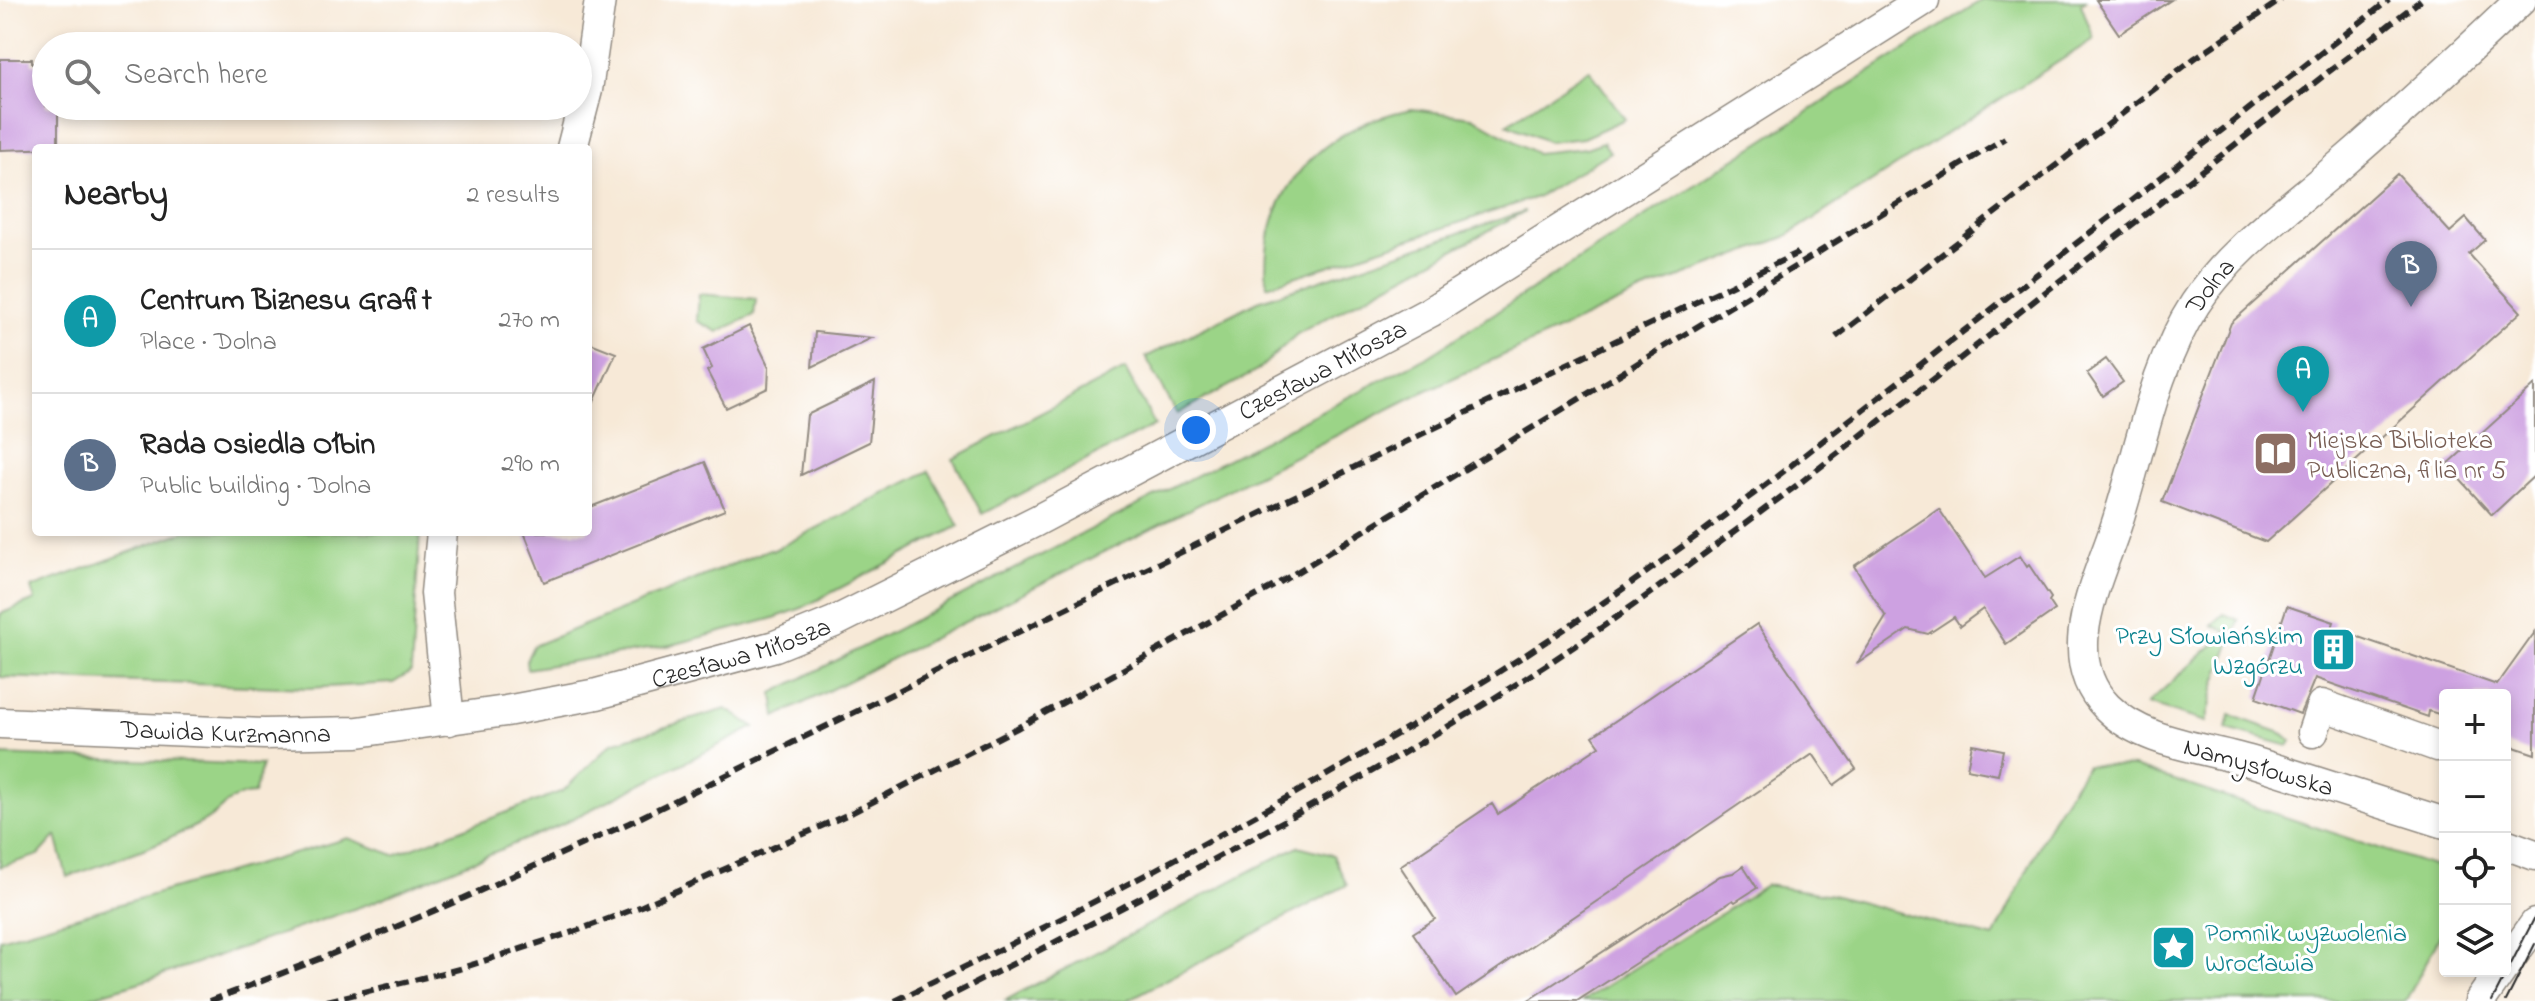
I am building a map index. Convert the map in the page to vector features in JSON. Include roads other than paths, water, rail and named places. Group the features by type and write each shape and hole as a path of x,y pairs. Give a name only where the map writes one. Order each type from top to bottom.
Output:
{"street":[{"path":"592,55 600,0"},
{"name":"Czesława Miłosza","path":"449,720 542,705 658,680 759,651 834,622 1036,521 1430,312 1924,0"},
{"name":"Dolna","path":"2090,683 2084,657 2084,627 2093,586 2114,532 2169,350 2196,303 2239,252 2402,112 2521,0"},
{"path":"573,144 579,120"},
{"path":"442,536 436,593 449,720"},
{"name":"Namysłowska","path":"2090,683 2104,704 2122,721 2151,735 2256,763 2439,821"},
{"path":"2313,732 2322,705 2437,746"},
{"name":"Dawida Kurzmanna","path":"0,723 264,734 358,732 449,720"},
{"path":"2511,846 2535,855"},
{"path":"2511,958 2535,924"},
{"path":"2480,1001 2497,977"}],"tram line":[{"path":"2492,1001 2535,917"},
{"path":"2506,1001 2535,944"}],"railway":[{"path":"1836,337 2195,58 2281,0"},
{"path":"895,1001 1055,922 1290,796 1444,706 1553,637 1780,474 2389,0"},
{"path":"940,1001 1312,805 1458,721 1563,654 1796,486 2421,0"},
{"path":"327,1001 459,969 642,906 851,813 1017,728 1274,586 2005,138"},
{"path":"210,1001 464,898 629,823 1798,253"}],"place":[{"name":"Rada Osiedla Ołbin","path":"2411,307"},
{"name":"Centrum Biznesu Grafit","path":"2303,412"},
{"name":"Miejska Biblioteka Publiczna, filia nr 5","path":"2276,454"},
{"name":"Przy Słowiańskim Wzgórzu","path":"2334,650"},
{"name":"Pomnik wyzwolenia Wrocławia","path":"2174,947"}]}
